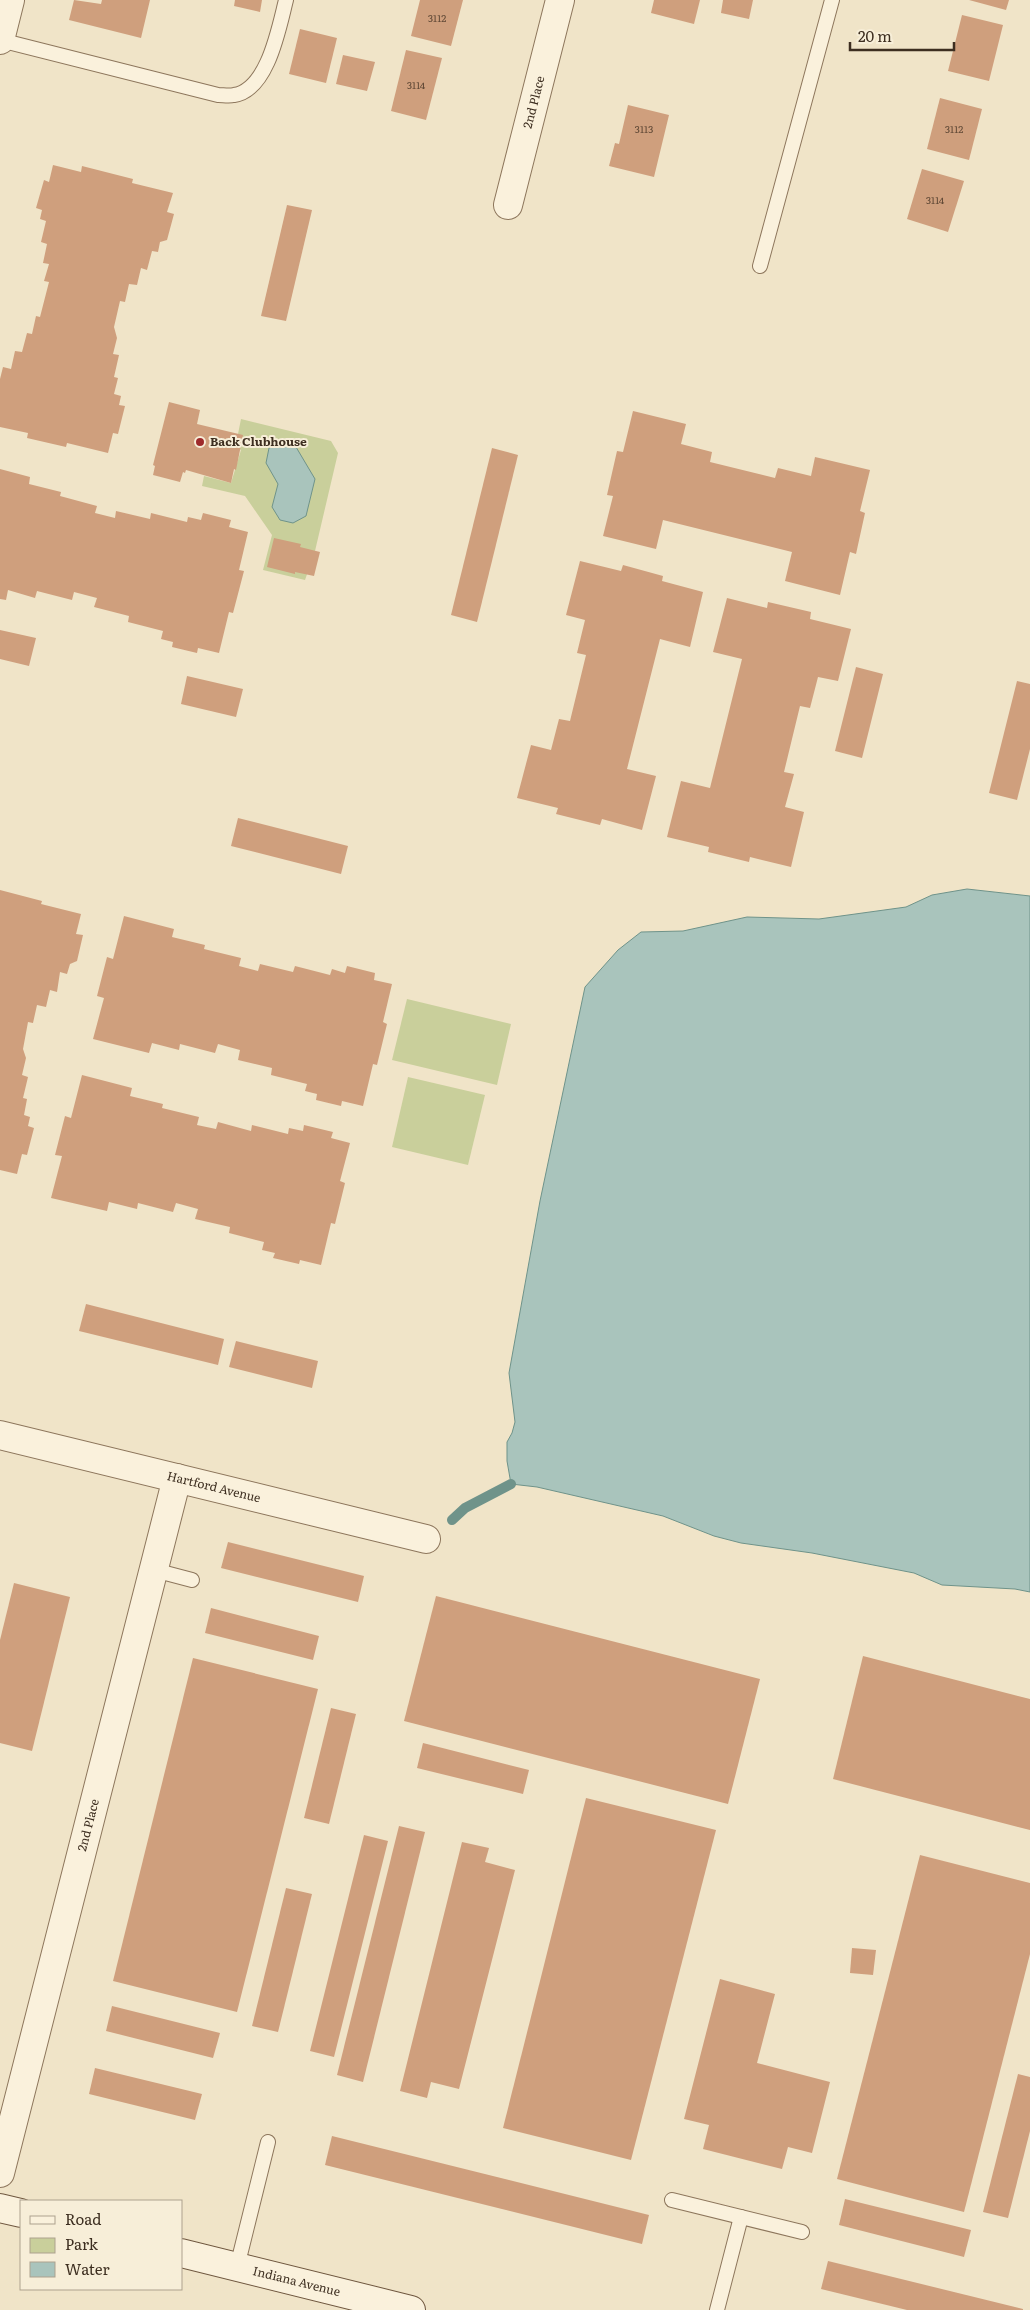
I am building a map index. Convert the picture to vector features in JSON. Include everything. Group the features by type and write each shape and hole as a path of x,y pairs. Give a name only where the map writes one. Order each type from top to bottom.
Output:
{"street":[{"path":"0,40 10,0"},
{"name":"2nd Place","path":"508,205 560,0"},
{"name":"Hartford Avenue","path":"0,1435 426,1539"},
{"name":"2nd Place","path":"0,2173 177,1478"},
{"path":"0,2208 20,2213"},
{"name":"Indiana Avenue","path":"182,2253 411,2310"}],"lane":[{"path":"0,40 218,95 235,95 253,84 266,66 276,41 286,0"},
{"path":"760,266 832,0"},
{"path":"154,1570 192,1580"},
{"path":"237,2267 268,2142"},
{"path":"672,2200 802,2232"},
{"path":"717,2310 741,2217"}],"green space":[{"path":"241,419 331,441 338,453 315,551 305,580 263,570 272,535 245,496 202,486 204,476 231,483 241,450 239,449 238,434"},
{"path":"407,999 511,1024 497,1085 392,1060"},
{"path":"408,1077 485,1095 468,1165 392,1147"}],"water":[{"path":"279,443 296,447 315,479 306,516 293,523 280,520 272,507 278,484 266,463 269,448"},
{"path":"967,889 1030,896 1030,1592 1015,1589 942,1585 914,1573 812,1553 741,1543 714,1536 663,1516 537,1487 511,1484 507,1461 507,1442 515,1422 509,1373 540,1201 585,987 618,950 641,932 683,931 747,917 819,919 906,907 932,895"}],"building":[{"path":"74,0 101,4 102,0 150,0 141,38 69,20"},
{"path":"235,0 262,0 260,12 234,6"},
{"path":"420,0 463,0 451,46 411,36"},
{"path":"654,0 700,0 694,24 651,13"},
{"path":"723,0 753,0 749,19 721,13"},
{"path":"969,0 1009,0 1006,10"},
{"path":"962,15 1003,25 989,81 948,71"},
{"path":"300,29 337,38 326,83 289,74"},
{"path":"406,50 442,58 426,120 391,111"},
{"path":"343,55 375,62 367,91 336,84"},
{"path":"940,98 982,109 969,160 927,149"},
{"path":"628,105 669,115 654,177 609,166 615,143 619,144"},
{"path":"53,165 81,172 82,166 133,179 132,183 173,193 167,212 174,214 167,240 160,242 158,252 152,251 147,270 141,268 137,285 129,284 125,302 120,301 114,327 117,338 113,354 119,355 114,377 118,378 114,394 121,396 119,405 125,406 118,434 113,433 108,453 67,443 66,447 27,438 28,433 0,427 0,379 3,367 11,369 15,351 22,352 27,333 32,334 36,316 40,317 49,282 44,281 49,264 43,263 47,244 41,242 46,221 40,219 42,210 36,208 44,180 49,182"},
{"path":"922,169 964,181 948,232 907,219"},
{"path":"287,205 312,210 286,321 261,316"},
{"name":"Back Clubhouse","path":"169,402 200,410 197,424 243,435 236,470 234,469 231,483 186,470 185,473 183,472 180,482 153,475 155,466 153,465"},
{"path":"633,411 686,424 681,444 712,452 710,462 775,478 778,468 811,476 815,457 870,470 860,511 865,513 856,554 850,552 840,595 785,581 792,552 663,520 656,549 603,536 613,496 607,495 617,451 623,452"},
{"path":"492,448 518,455 477,622 451,615"},
{"path":"0,469 30,477 29,484 61,492 60,496 97,506 95,513 115,518 116,511 150,519 151,513 187,522 188,517 201,520 203,513 231,520 229,527 248,532 239,570 244,571 233,613 229,612 219,653 198,648 197,653 172,647 173,642 161,639 163,631 128,622 129,616 94,607 97,598 74,592 72,600 37,591 35,598 8,590 6,600 0,599"},
{"path":"274,538 301,544 300,547 320,552 314,576 295,572 295,574 267,567"},
{"path":"580,561 621,571 623,565 663,576 662,581 703,592 690,647 660,639 627,769 656,776 642,830 602,819 600,825 556,814 558,808 517,798 531,745 551,750 559,719 570,721 586,655 577,653 585,620 566,615"},
{"path":"727,598 767,608 768,602 811,612 810,619 851,629 838,681 818,677 810,708 800,706 784,772 794,774 785,807 804,812 791,867 750,857 749,862 708,852 709,847 667,837 681,781 710,788 742,659 713,652"},
{"path":"0,630 36,638 29,666 0,659"},
{"path":"856,667 883,674 862,758 835,751"},
{"path":"187,676 243,689 236,717 181,704"},
{"path":"1017,681 1030,684 1030,749 1017,800 989,793"},
{"path":"238,818 348,846 341,874 231,846"},
{"path":"0,890 42,901 41,904 81,914 76,934 83,935 77,961 70,964 67,974 60,972 57,992 50,990 46,1007 37,1005 33,1023 28,1022 23,1049 26,1058 22,1075 28,1077 23,1098 27,1099 24,1115 30,1117 28,1126 34,1128 27,1155 22,1154 17,1174 0,1170"},
{"path":"124,916 174,929 172,937 205,945 204,949 241,958 239,966 258,971 260,964 293,972 295,966 330,975 332,969 345,973 347,966 375,973 374,980 392,984 383,1022 387,1024 377,1065 373,1064 363,1106 342,1101 341,1106 316,1100 317,1094 305,1091 307,1084 271,1075 272,1068 238,1060 240,1050 218,1044 215,1053 180,1044 179,1050 152,1043 149,1053 93,1039 104,998 97,996 107,957 113,959"},
{"path":"82,1075 132,1088 130,1096 163,1104 162,1108 199,1117 197,1125 216,1129 218,1122 251,1131 252,1125 288,1134 289,1128 303,1131 304,1125 333,1132 331,1138 350,1143 340,1181 345,1183 335,1224 331,1223 321,1265 300,1260 299,1264 273,1258 275,1253 262,1250 264,1242 229,1233 230,1227 195,1219 198,1209 176,1203 173,1212 138,1203 137,1209 109,1202 107,1211 51,1198 62,1156 55,1155 65,1116 71,1118"},
{"path":"86,1304 224,1339 218,1365 79,1331"},
{"path":"236,1341 318,1361 312,1388 229,1367"},
{"path":"228,1542 364,1576 358,1602 221,1568"},
{"path":"14,1583 70,1597 32,1751 0,1743 0,1640"},
{"path":"436,1596 760,1679 728,1804 404,1721"},
{"path":"211,1608 319,1636 313,1660 205,1633"},
{"path":"863,1656 1030,1699 1030,1830 833,1779"},
{"path":"193,1658 318,1689 237,2012 113,1981"},
{"path":"331,1708 356,1714 329,1824 304,1818"},
{"path":"423,1743 529,1770 523,1794 417,1768"},
{"path":"586,1798 716,1830 631,2160 503,2128"},
{"path":"399,1826 425,1832 363,2082 337,2075"},
{"path":"364,1835 388,1841 334,2057 310,2051"},
{"path":"462,1842 489,1848 485,1862 515,1870 459,2089 431,2082 427,2098 400,2091"},
{"path":"920,1855 1030,1883 1030,1954 964,2212 837,2179"},
{"path":"286,1888 312,1894 278,2032 252,2026"},
{"path":"852,1948 876,1950 873,1975 850,1973"},
{"path":"720,1979 775,1994 757,2063 830,2082 812,2153 788,2147 782,2169 703,2149 709,2125 684,2119"},
{"path":"112,2006 220,2033 213,2058 106,2031"},
{"path":"95,2068 202,2094 195,2120 89,2094"},
{"path":"1018,2074 1030,2077 1030,2131 1008,2218 983,2212"},
{"path":"332,2136 649,2215 642,2244 325,2165"},
{"path":"845,2199 971,2230 964,2257 839,2225"},
{"path":"828,2261 1023,2310 907,2310 821,2289"}],"waterway":[{"path":"452,1520 465,1508 511,1484"}],"place":[{"name":"Back Clubhouse","path":"200,442"}]}
